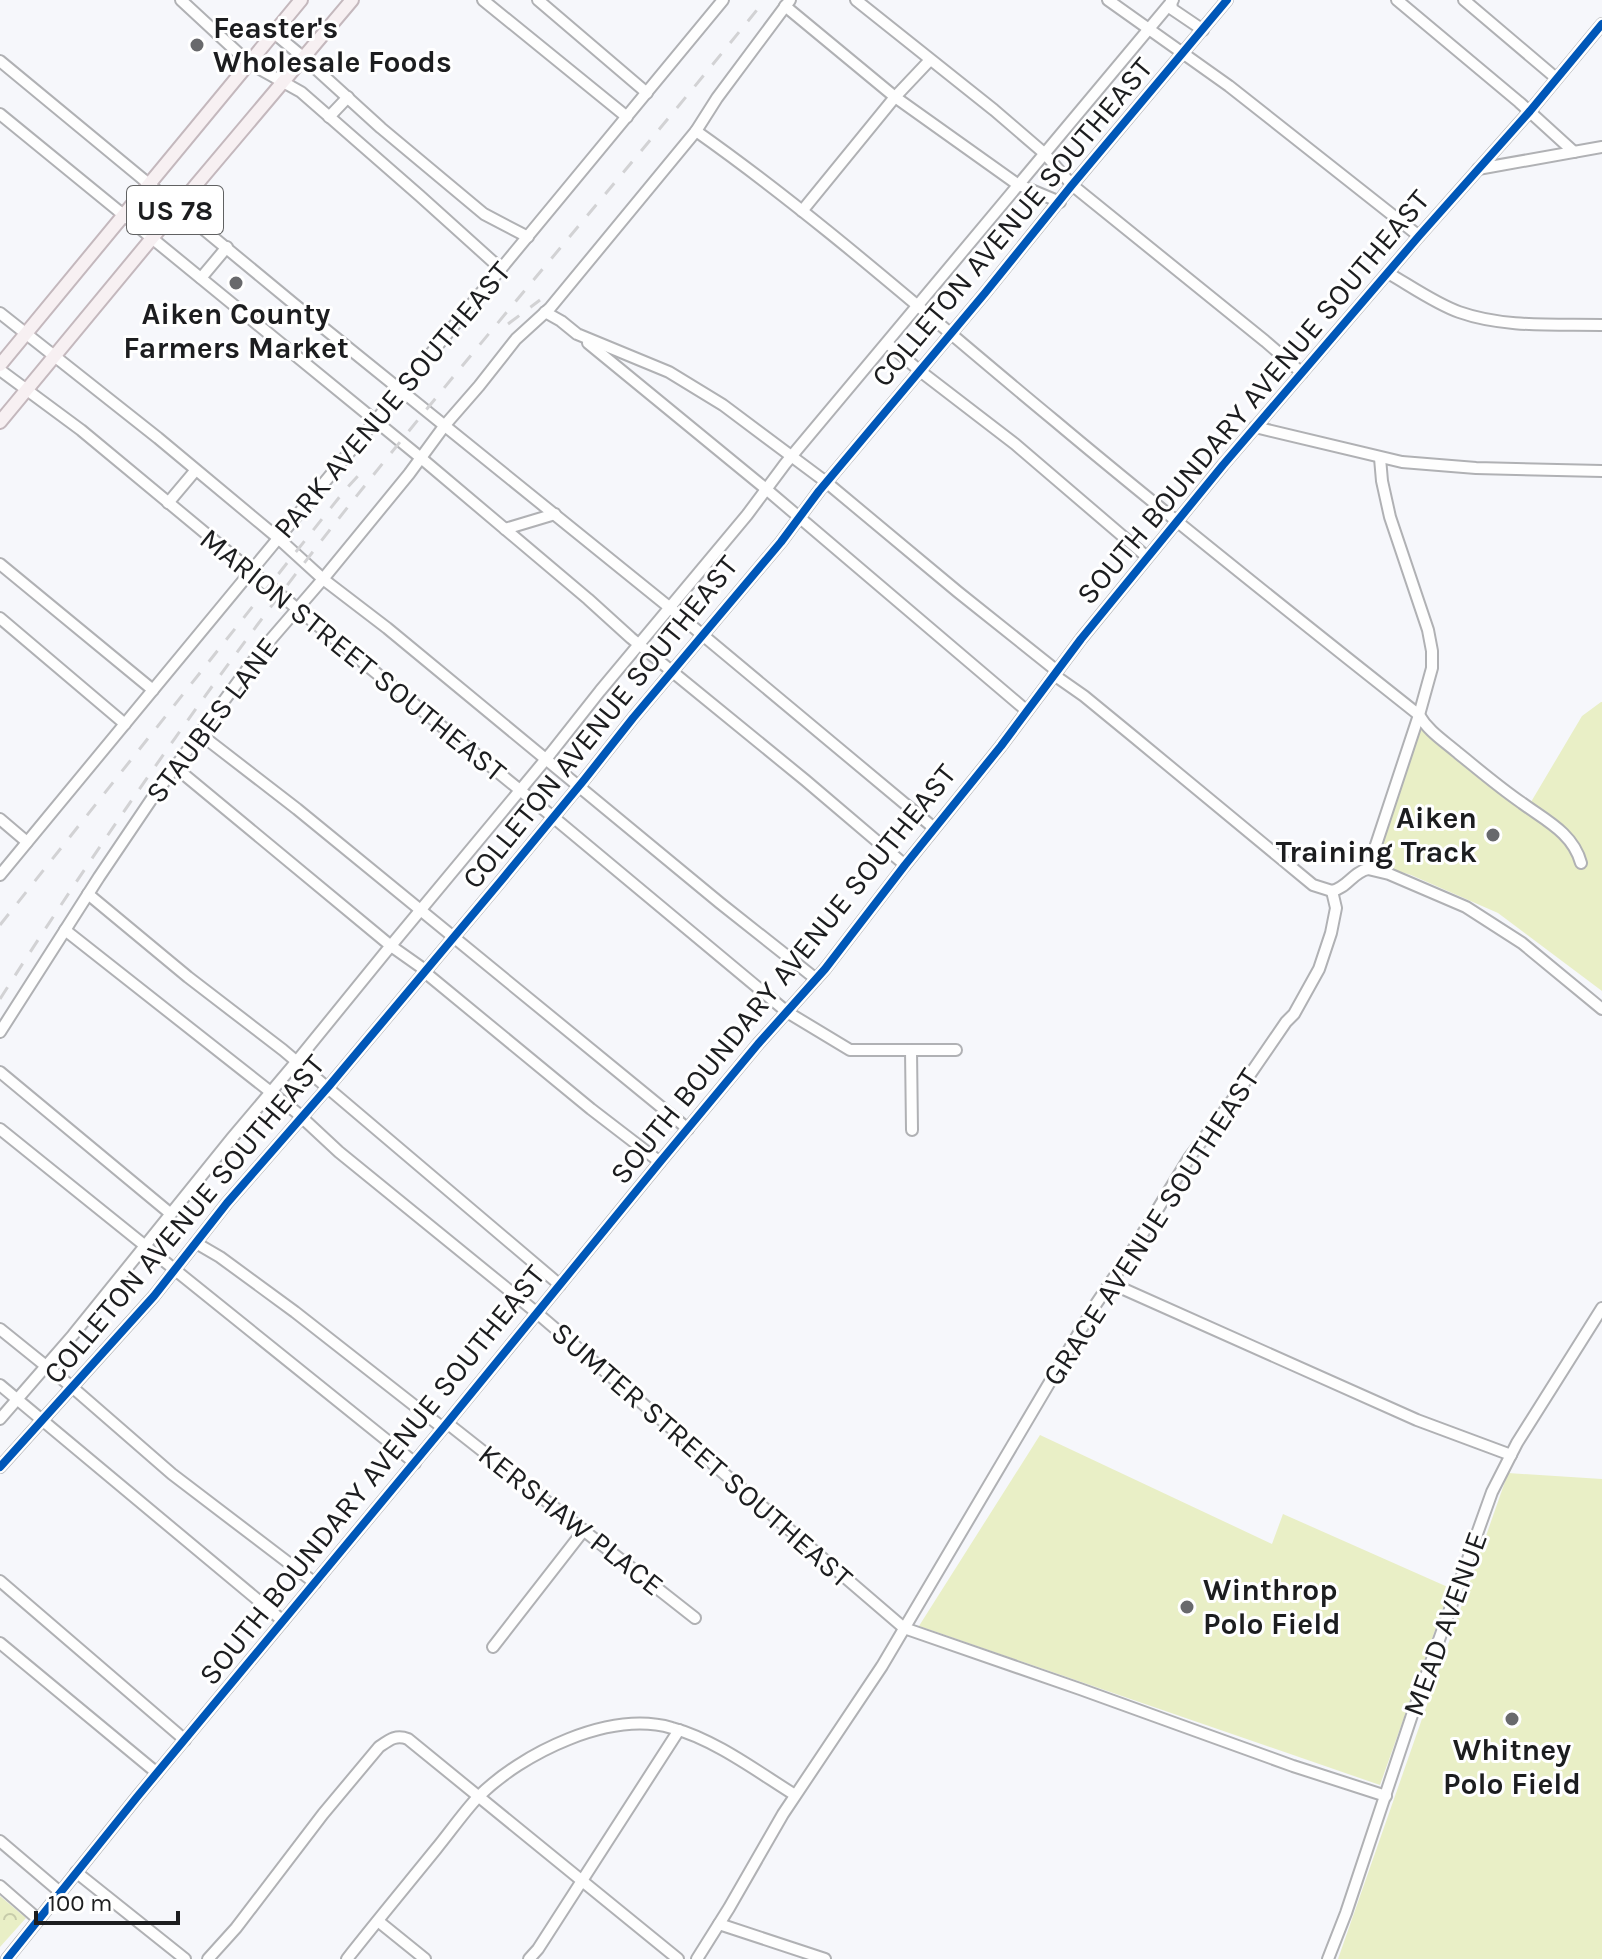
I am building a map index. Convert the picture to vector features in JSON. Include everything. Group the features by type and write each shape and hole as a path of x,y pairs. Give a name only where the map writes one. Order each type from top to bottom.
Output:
{"main road":[{"name":"US 78","path":"0,367 301,0"},
{"name":"US 78","path":"0,422 352,0"}],"street":[{"path":"181,0 249,63 301,92 501,269"},
{"path":"483,0 627,117"},
{"path":"538,0 647,93"},
{"name":"PARK AVENUE SOUTHEAST","path":"0,875 723,0"},
{"path":"856,0 994,110 1044,153 1072,185 1302,373"},
{"path":"1108,0 1229,86 1419,236"},
{"path":"1172,0 1172,9 1203,30"},
{"name":"COLLETON AVENUE SOUTHEAST","path":"0,1419 146,1246 792,456 1172,0"},
{"name":"COLLETON AVENUE SOUTHEAST","path":"0,1467 154,1296 227,1203 328,1088 1227,0"},
{"path":"1397,0 1530,111 1574,152"},
{"path":"1464,0 1556,78"},
{"path":"788,3 895,97 1017,184 1060,202"},
{"name":"PARK AVENUE SOUTHEAST","path":"445,425 516,339 545,312 595,255 696,131 788,3"},
{"name":"SOUTH BOUNDARY AVENUE SOUTHEAST","path":"7,1959 660,1162 816,979 1147,557 1602,24"},
{"path":"274,33 484,214 528,237"},
{"path":"802,211 895,97 930,60"},
{"path":"0,61 669,607 934,828"},
{"path":"329,117 348,97"},
{"path":"0,114 421,458 638,644 905,865"},
{"path":"696,131 919,305 1177,521 1419,715 1426,726 1475,767 1562,832 1578,850 1581,863"},
{"path":"1478,169 1602,147"},
{"path":"201,278 227,247"},
{"path":"1388,273 1459,312 1490,320 1519,324 1602,325"},
{"path":"545,312 561,321 766,489 1027,711"},
{"name":"MARION STREET SOUTHEAST","path":"0,313 158,438 323,579 816,979"},
{"path":"577,334 669,372 723,405 792,456 1313,885 1337,890 1359,871 1368,869 1389,874 1466,907 1522,943 1602,1009"},
{"path":"887,343 1015,444 1147,557"},
{"name":"MARION STREET SOUTHEAST","path":"0,367 81,430 787,1012 850,1050 956,1050"},
{"name":"STAUBES LANE","path":"0,1032 88,894 175,767 260,652 323,579 445,425"},
{"path":"1255,427 1380,458 1443,466 1602,471"},
{"path":"1368,869 1432,668 1432,651 1418,597 1390,517 1380,458"},
{"path":"168,503 195,471"},
{"path":"505,529 555,514"},
{"path":"0,564 153,690"},
{"path":"0,618 125,724"},
{"path":"200,734 297,809 688,1129"},
{"path":"175,767 591,1109 660,1162"},
{"path":"0,819 27,842"},
{"name":"GRACE AVENUE SOUTHEAST","path":"697,1959 795,1795 882,1666 1110,1283 1189,1158 1307,994 1331,933 1336,908 1332,891"},
{"name":"SUMTER STREET SOUTHEAST","path":"88,894 188,977 297,1061 560,1285"},
{"name":"SUMTER STREET SOUTHEAST","path":"65,930 302,1117 339,1152 537,1313 904,1628 1386,1796"},
{"path":"911,1050 912,1130"},
{"path":"0,1072 171,1214"},
{"path":"0,1129 415,1463"},
{"name":"KERSHAW PLACE","path":"196,1243 295,1312 584,1530 695,1618"},
{"path":"1110,1283 1417,1420 1511,1455"},
{"name":"MEAD AVENUE","path":"1328,1959 1492,1492 1517,1443 1602,1308"},
{"path":"0,1329 172,1474 315,1583"},
{"path":"0,1385 283,1621"},
{"path":"493,1647 584,1530"},
{"path":"0,1581 185,1740"},
{"path":"0,1643 157,1773"},
{"path":"347,1959 479,1796 523,1761 584,1733 633,1723 651,1723 679,1730 708,1742 795,1795"},
{"path":"529,1959 679,1730"},
{"path":"208,1959 379,1747 394,1737 408,1739 678,1959"},
{"path":"0,1841 60,1892"},
{"path":"76,1872 185,1959"},
{"path":"0,1886 39,1920"},
{"path":"378,1921 425,1959"},
{"path":"719,1924 825,1959"}],"green space":[{"name":"Aiken Training Track","path":"1602,702 1602,991 1498,913 1411,875 1375,864 1421,725 1528,807 1582,716"},
{"name":"Winthrop Polo Field","path":"1040,1435 1272,1544 1283,1514 1450,1588 1380,1785 919,1626"},
{"name":"Whitney Polo Field","path":"1508,1473 1602,1479 1602,1959 1338,1959"},
{"path":"0,1896 26,1918 0,1947"}],"railway":[{"path":"0,999 169,746 304,563 454,376 765,0"},
{"path":"508,324 540,300"},
{"path":"0,925 367,466"}],"cycle path":[{"path":"0,1467 154,1296 227,1203 500,882 781,542 819,491 1227,0"},
{"path":"7,1959 660,1162 825,969 1081,639 1223,465 1602,24"}],"place":[{"name":"Feaster's Wholesale Foods","path":"197,45"},
{"name":"Aiken County Farmers Market","path":"236,283"},
{"name":"Aiken Training Track","path":"1493,835"},
{"name":"Winthrop Polo Field","path":"1187,1607"},
{"name":"Whitney Polo Field","path":"1512,1719"}]}
